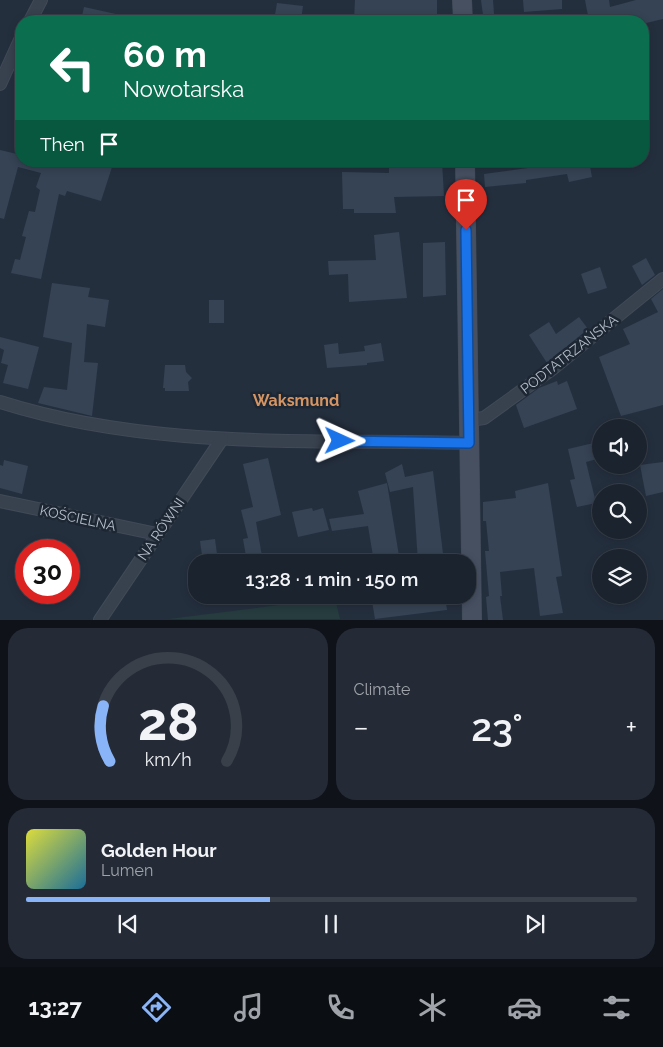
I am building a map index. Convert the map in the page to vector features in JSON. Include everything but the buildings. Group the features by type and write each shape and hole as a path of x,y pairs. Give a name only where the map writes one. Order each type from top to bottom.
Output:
{"street":[{"path":"33,15 41,0"},
{"path":"462,0 463,15"},
{"path":"0,84 15,51"},
{"path":"465,167 472,620"},
{"name":"PODTATRZAŃSKA","path":"470,420 484,418 552,369 663,278"},
{"path":"0,402 28,411 98,426 222,439 469,443"},
{"name":"NA RÓWNI","path":"100,620 222,439"},
{"name":"KOŚCIELNA","path":"0,501 157,534"}],"green space":[{"path":"288,604 336,604 340,619 169,619"}],"district":[{"name":"Waksmund","path":"296,400"}],"route":[{"path":"340,441 469,443 466,230"}]}
